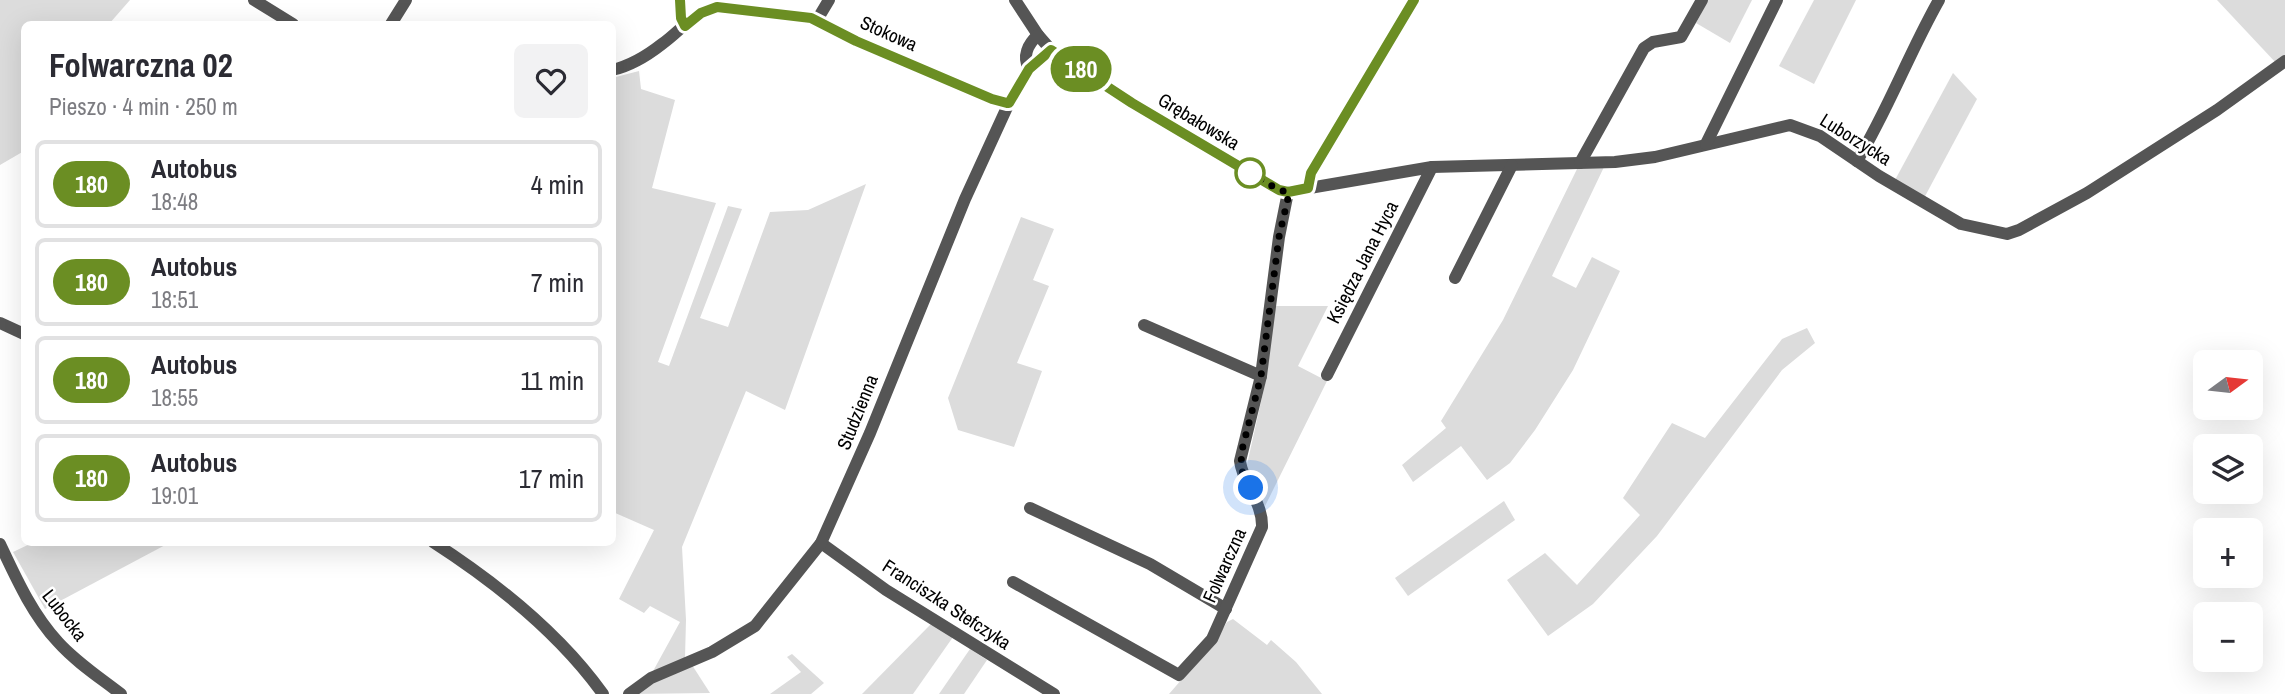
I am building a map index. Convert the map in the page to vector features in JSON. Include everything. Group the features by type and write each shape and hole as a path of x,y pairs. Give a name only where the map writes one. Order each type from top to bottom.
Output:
{"street":[{"path":"254,0 288,21"},
{"path":"393,21 406,0"},
{"path":"680,0 681,18 685,26"},
{"path":"817,20 829,0"},
{"name":"Grębałowska","path":"1015,0 1051,50 1226,160 1279,190 1288,192"},
{"path":"1288,192 1308,188 1311,173 1414,0"},
{"path":"1580,163 1644,48 1653,42 1681,37 1702,0"},
{"path":"1706,144 1777,0"},
{"path":"1857,162 1939,0"},
{"path":"616,69 637,61 661,45 707,4"},
{"name":"Stokowa","path":"707,4 817,20 856,41 992,99 1009,103"},
{"name":"Studzienna","path":"1029,69 1026,61 1027,50 1038,35"},
{"name":"Studzienna","path":"629,694 651,678 712,652 755,626 821,543 870,433 965,199 1009,103 1029,69 1051,50"},
{"name":"Luborzycka","path":"1308,188 1432,167 1655,158 1790,125 1820,136 1857,162 1961,224 2011,233 2087,193 2217,110 2285,61"},
{"path":"1455,278 1512,165"},
{"name":"Księdza Jana Hyca","path":"1327,375 1432,167"},
{"name":"Folwarczna","path":"1013,582 1179,675 1208,645 1262,527 1260,511 1240,461 1261,376 1279,237 1288,204 1288,192"},
{"path":"0,323 21,333"},
{"path":"1144,325 1261,376"},
{"path":"1030,508 1150,564 1226,609"},
{"name":"Franciszka Stefczyka","path":"821,543 886,590 1054,694"},
{"name":"Lubocka","path":"0,544 14,574 47,628 75,658 121,694"},
{"path":"439,546 488,580 585,669 603,694"}],"shaded area":[{"path":"0,0 130,0 112,21 21,21 21,153 0,165"},
{"path":"1708,0 1752,0 1730,43 1696,23"},
{"path":"1814,0 1856,0 1814,84 1779,66"},
{"path":"2217,0 2285,0 2285,58 2277,64"},
{"path":"639,71 641,89 675,100 652,188 716,203 658,362 669,366 728,206 742,209 700,318 728,327 770,212 808,210 866,184 785,410 746,391 682,547 685,658 652,673 680,622 650,606 644,613 619,599 654,530 616,513 616,77"},
{"path":"1953,73 1977,99 1923,200 1895,180"},
{"path":"1578,167 1604,167 1552,276 1576,288 1592,257 1620,271 1573,370 1535,430 1510,463 1487,480 1461,446 1413,482 1402,465 1446,428 1441,421 1503,320"},
{"path":"1021,217 1054,229 1033,280 1049,286 1017,363 1042,371 1014,447 958,430 948,398"},
{"path":"1274,306 1328,306 1298,366 1327,381 1265,506 1246,469 1267,375"},
{"path":"1807,328 1815,343 1782,370 1657,536 1593,604 1548,636 1507,580 1545,553 1577,585 1640,515 1623,498 1672,423 1705,438 1782,339"},
{"path":"1504,501 1515,520 1408,596 1395,578"},
{"path":"26,546 163,546 45,609 13,552"},
{"path":"1233,619 1267,645 1271,640 1296,662 1322,694 1169,694 1216,640 1227,622"},
{"path":"932,623 953,637 913,694 862,694"},
{"path":"970,649 987,660 964,694 939,694"},
{"path":"792,654 824,683 811,694 770,694 801,672 787,657"},
{"path":"692,665 710,693 634,694 642,687"}],"bus line":[{"name":"180","path":"680,0 681,18 685,26 709,8 717,7 811,18 856,41 1007,103 1029,69 1051,50 1235,165 1279,190 1288,192 1308,188 1311,173 1414,0"}],"route":[{"path":"1250,173 1279,190 1288,192 1288,204 1279,237 1261,376 1240,461 1251,488"}]}
